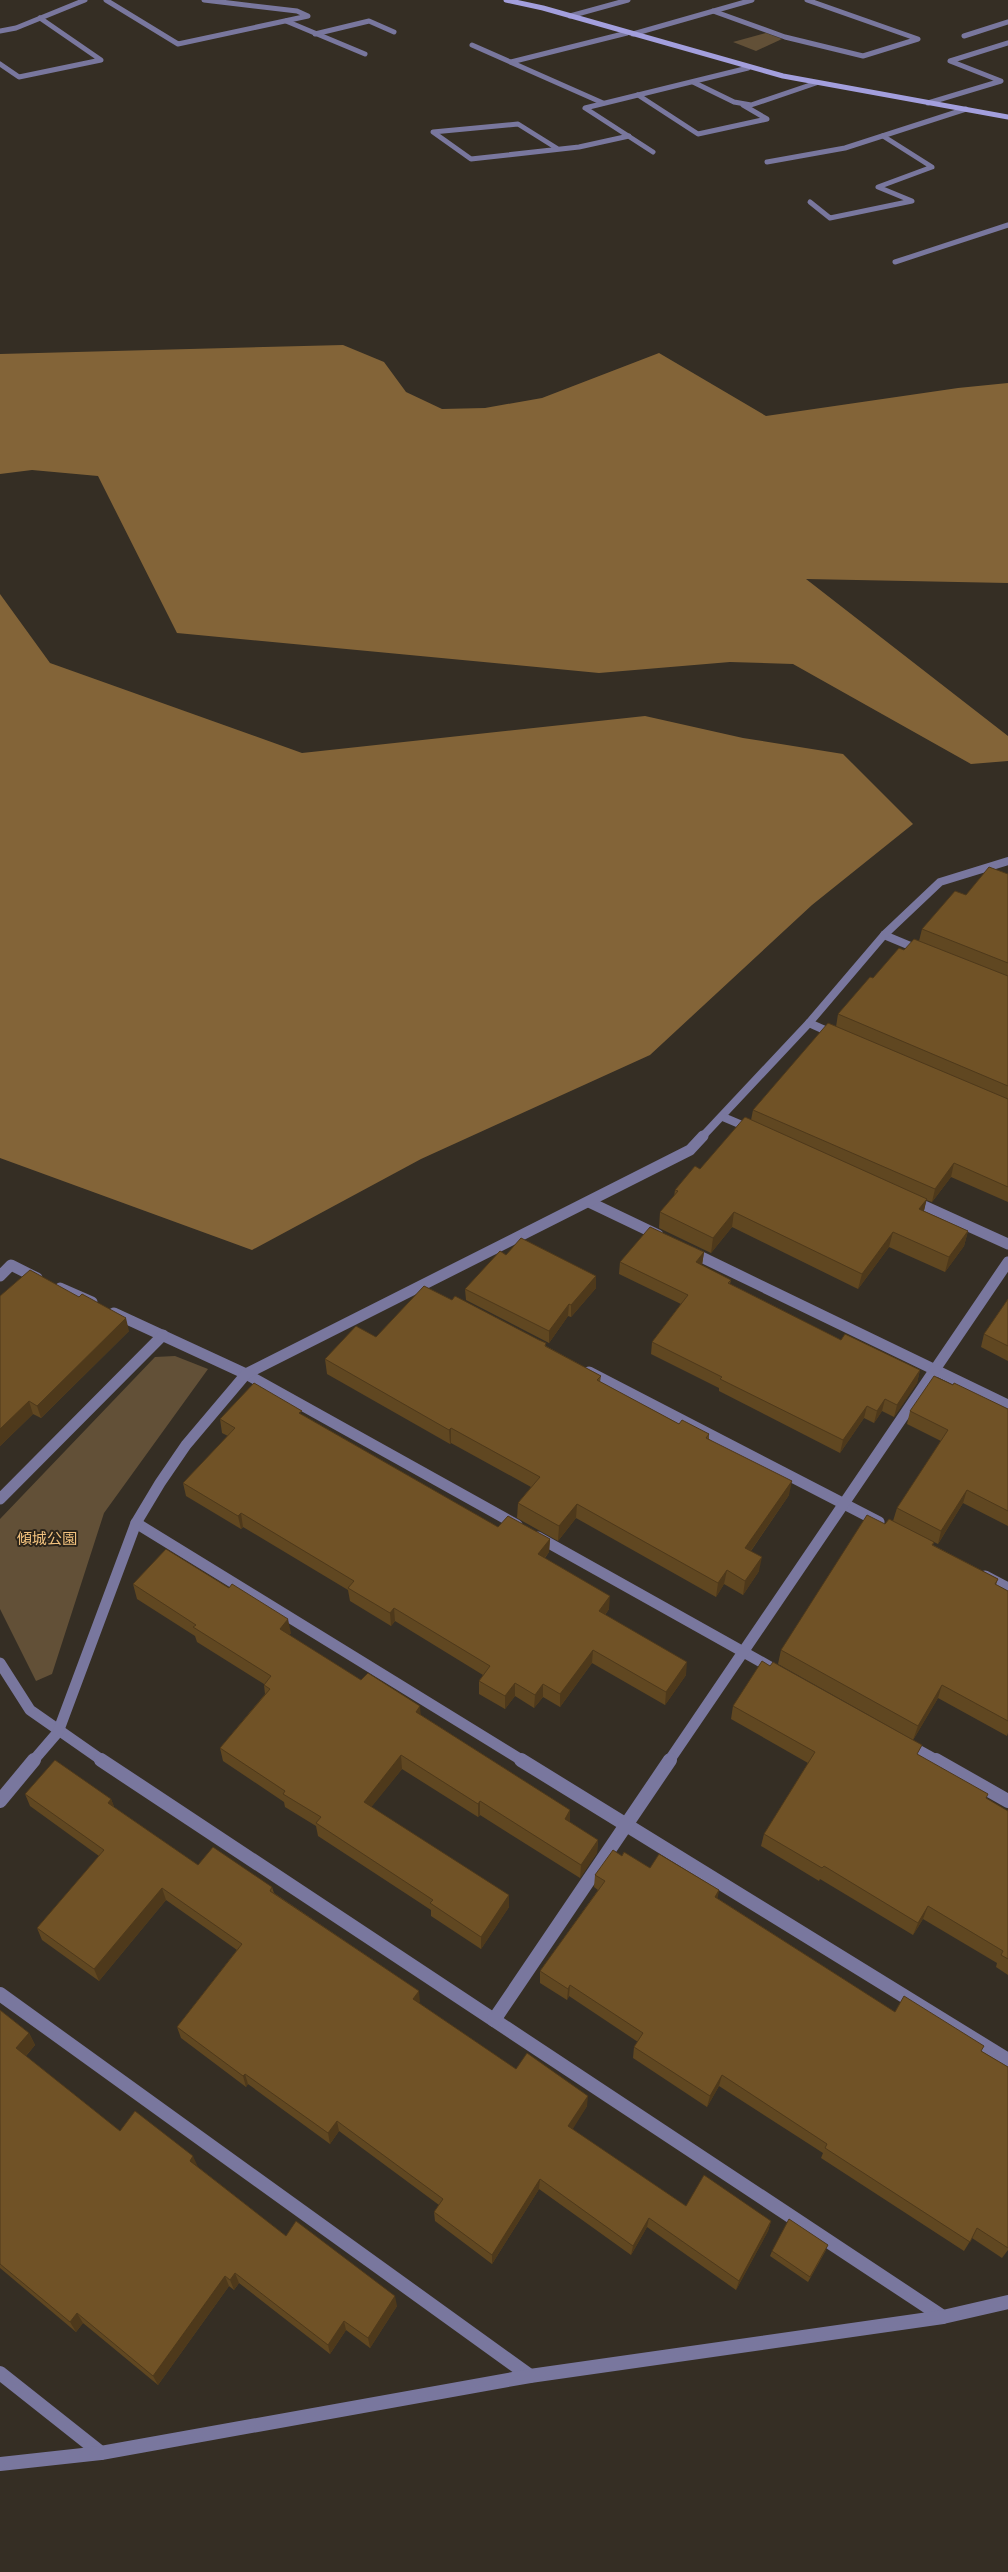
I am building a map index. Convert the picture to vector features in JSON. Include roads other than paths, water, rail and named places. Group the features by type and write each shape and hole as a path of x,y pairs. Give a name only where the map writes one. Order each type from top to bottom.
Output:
{"street":[{"path":"0,31 16,28 85,0"},
{"path":"106,0 178,44 308,16 297,11 204,0"},
{"path":"506,0 627,32 748,68 816,83 1008,117"},
{"path":"570,16 628,0"},
{"path":"633,34 752,0"},
{"path":"714,11 785,37 863,56 918,40 807,0"},
{"path":"0,64 18,77 100,60 40,18"},
{"path":"286,21 365,54"},
{"path":"316,34 369,21 394,32"},
{"path":"964,36 1008,22"},
{"path":"998,25 1008,28"},
{"path":"511,62 627,32"},
{"path":"1001,81 950,62 1008,43"},
{"path":"472,45 572,92 604,103"},
{"path":"653,152 585,108 748,68"},
{"path":"928,103 1008,78"},
{"path":"638,95 698,134 767,119 743,105 693,82"},
{"path":"743,105 758,104 816,83"},
{"path":"767,162 845,148 966,109"},
{"path":"558,149 518,124 434,132 471,159 558,149 629,136"},
{"path":"810,202 830,218 912,201 878,187 932,167 883,136"},
{"path":"895,262 1008,224"},
{"path":"0,1800 58,1732 136,1523 152,1494 212,1411 246,1374 426,1288 690,1150 723,1117 809,1023 884,935 940,882 1008,861"},
{"path":"988,868 1001,872"},
{"path":"884,935 928,953"},
{"path":"809,1023 845,1039"},
{"path":"723,1117 759,1132"},
{"path":"901,1196 1008,1244"},
{"path":"589,1202 1008,1405"},
{"path":"494,2020 625,1824 845,1504 1008,1262"},
{"path":"0,1276 11,1266 246,1374 785,1675"},
{"path":"0,1499 163,1335"},
{"path":"580,1368 888,1526"},
{"path":"136,1523 1008,2060"},
{"path":"974,1570 1008,1588"},
{"path":"0,1663 30,1710 58,1732 943,2317"},
{"path":"897,1738 1008,1801"},
{"path":"0,1994 530,2376"},
{"path":"0,2464 101,2453 530,2376 943,2317 1008,2302"},
{"path":"0,2373 101,2453"}],"park label":[{"name":"傾城公園","path":"47,1538"}]}
